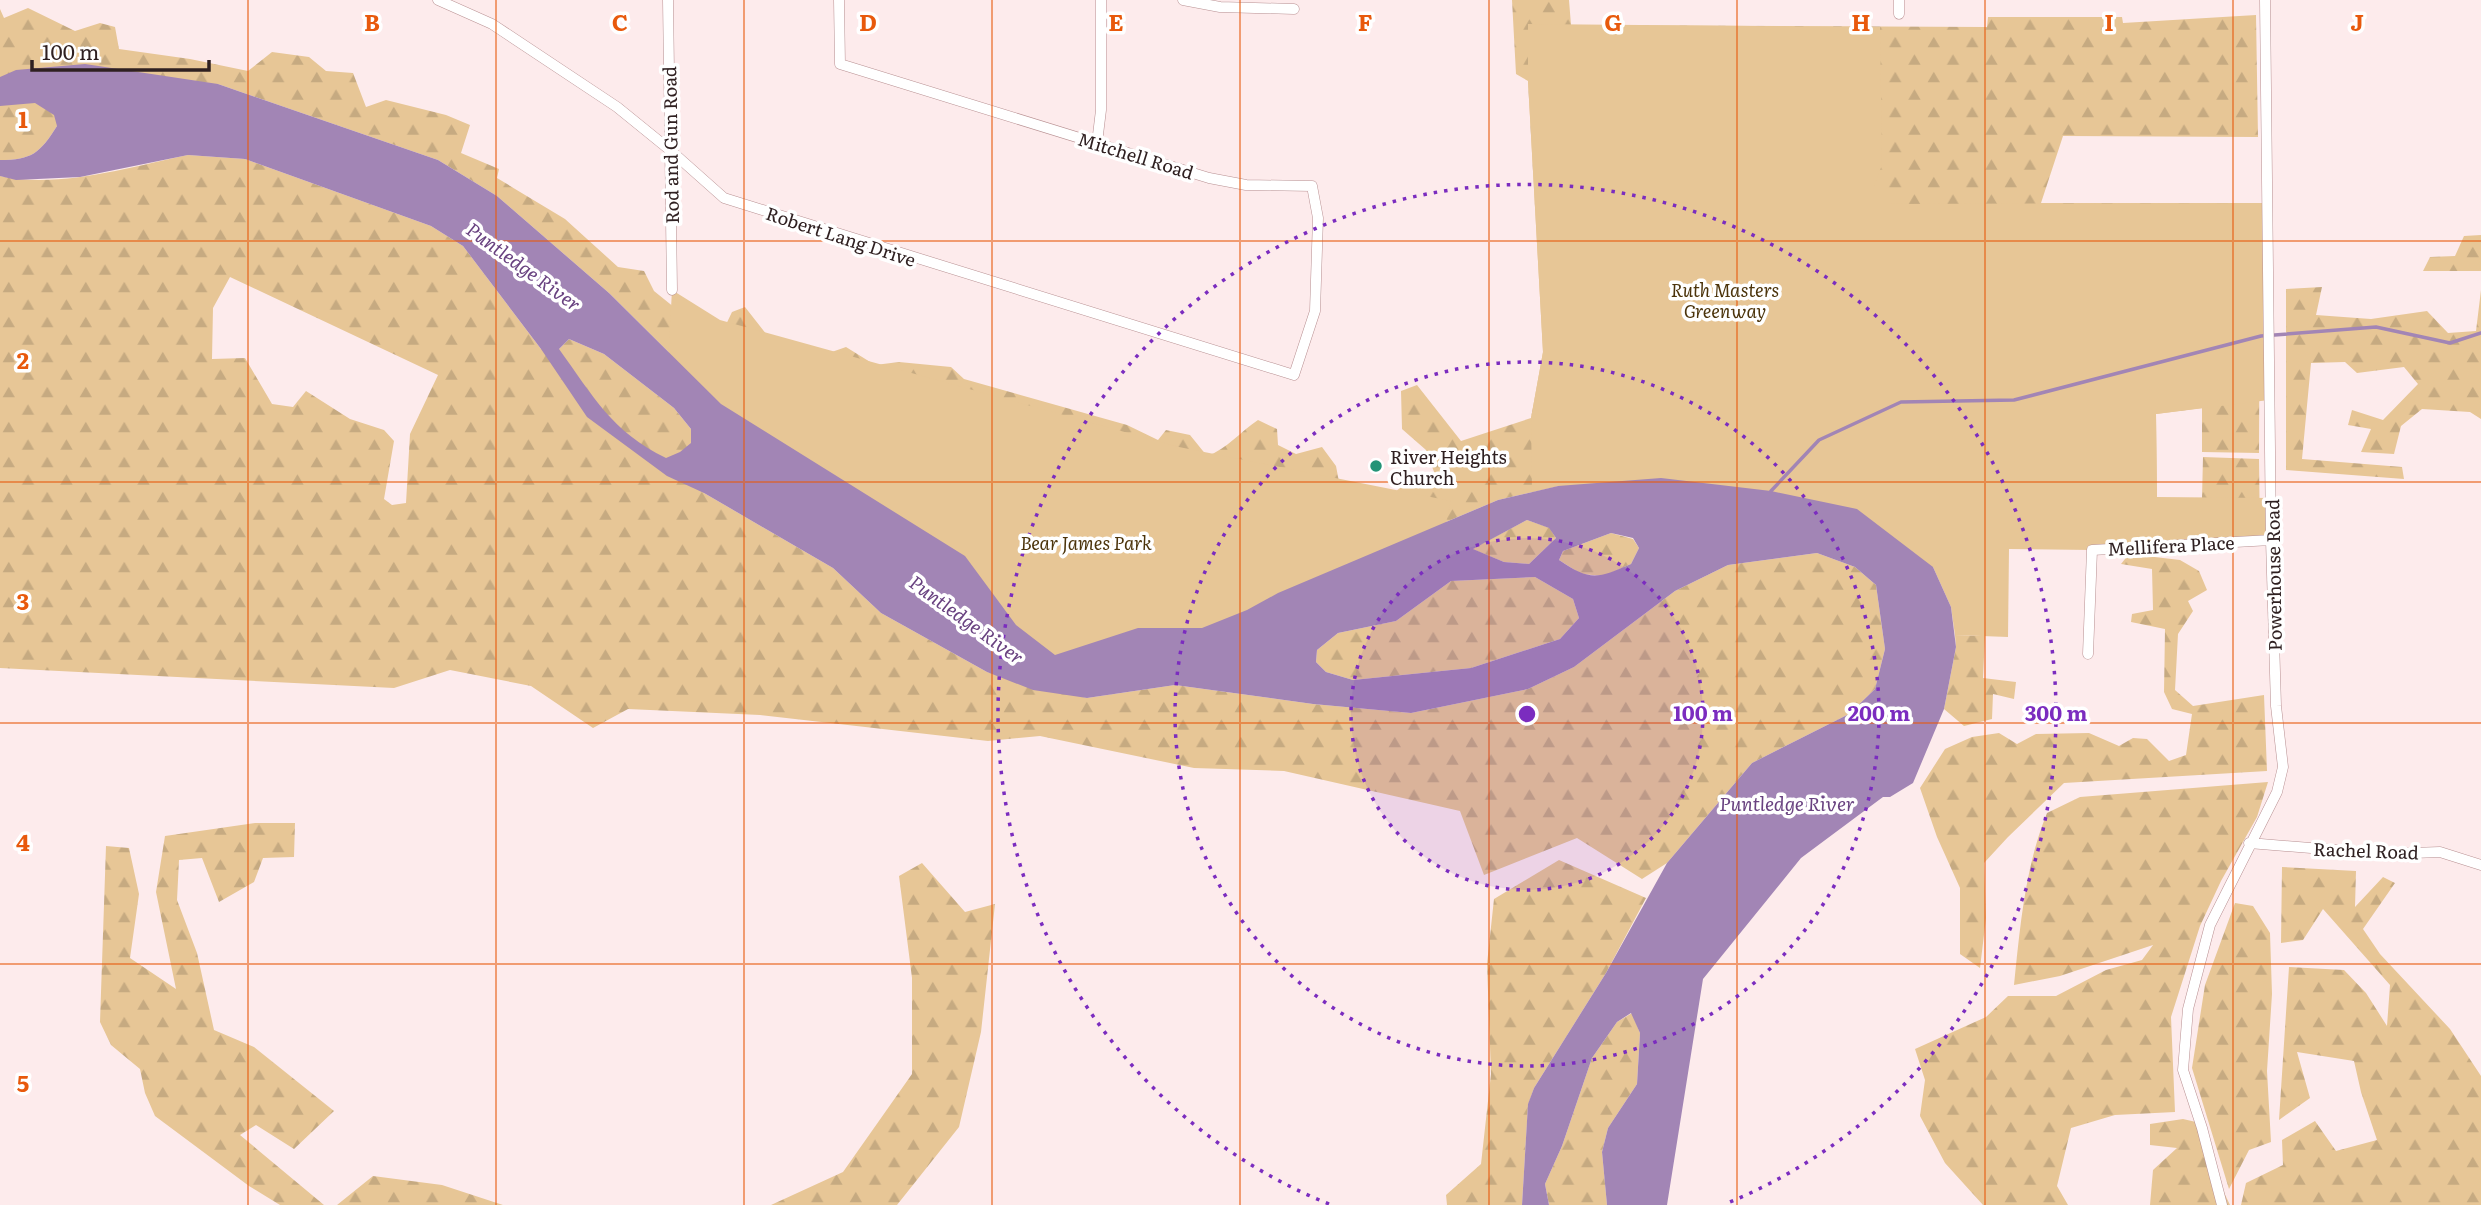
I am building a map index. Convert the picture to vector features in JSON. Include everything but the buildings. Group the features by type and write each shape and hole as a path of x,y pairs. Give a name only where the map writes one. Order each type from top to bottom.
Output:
{"street":[{"name":"Robert Lang Drive","path":"438,0 492,24 617,107 724,198 1294,375"},
{"name":"Rod and Gun Road","path":"668,0 672,290"},
{"name":"Mitchell Road","path":"839,0 840,64 1221,180 1246,185 1312,186 1318,218 1315,311 1294,375"},
{"path":"1097,142 1101,110 1101,0"},
{"path":"1183,0 1220,7 1294,9"},
{"path":"1899,0 1899,14"},
{"name":"Powerhouse Road","path":"2222,1205 2202,1128 2183,1070 2188,1009 2210,925 2277,792 2283,767 2276,706 2271,540 2265,0"},
{"name":"Mellifera Place","path":"2088,654 2092,550 2271,540"},
{"name":"Rachel Road","path":"2249,843 2385,854 2440,852 2481,865"}],"green space":[{"path":"1512,0 1569,0 1571,25 1987,27 1988,17 2122,17 2123,23 2256,15 2258,137 2063,136 2041,203 2260,203 2259,453 2202,452 2202,408 2156,414 2157,498 2202,498 2203,457 2259,459 2260,539 2005,537 1933,567 1558,486 1498,500 1278,593 721,404 609,293 497,196 438,160 218,84 57,126 34,153 0,160 0,9 4,18 28,8 75,31 100,23 115,27 119,49 248,71 272,52 309,57 326,71 353,73 366,107 386,100 446,115 470,125 461,153 499,169 497,178 565,219 618,267 644,271 654,291 680,312 721,335 732,312 745,307 767,335 826,354 846,347 875,365 899,362 951,367 964,379 1127,425 1158,440 1166,430 1190,435 1207,456 1258,420 1277,429 1278,445 1296,454 1322,447 1336,466 1340,487 1394,493 1407,482 1437,480 1426,450 1402,429 1401,391 1417,385 1461,441 1531,418 1543,352 1528,81 1516,74"},
{"name":"Ruth Masters Greenway","path":"1528,24 1880,27 1882,165 1874,186 1883,204 2267,203 2269,400 2156,414 2157,497 2271,498 2271,540 2092,550 2009,549 2008,637 1955,635 1951,607 1933,567 1558,486 1532,492 1531,418 1543,352 1528,81"},
{"path":"188,155 245,159 431,226 463,246 541,349 559,349 569,339 604,354 674,408 691,429 691,443 704,493 833,568 881,613 987,672 1087,698 1175,685 1313,704 1411,713 1528,689 1574,667 1675,591 1728,565 1817,553 1855,567 1876,585 1885,649 1875,689 1849,714 1752,763 1667,863 1642,879 1577,838 1484,875 1460,811 1284,771 1194,768 1040,736 988,741 760,715 628,709 593,728 531,686 450,670 394,688 0,668 0,176 46,180 70,178","holes":["230,277 438,375 410,434 406,503 392,505 384,499 394,441 384,430 350,419 306,391 293,407 272,404 245,358 212,359 213,308"]},
{"path":"2481,235 2481,271 2423,271 2430,257 2455,256 2464,236"},
{"path":"2322,287 2316,315 2371,319 2427,311 2448,333 2476,331 2481,290 2481,419 2470,412 2422,409 2401,426 2394,454 2361,452 2371,429 2348,425 2352,410 2383,420 2418,384 2404,367 2357,373 2345,362 2311,363 2302,459 2402,467 2404,479 2286,470 2286,289"},
{"name":"Bear James Park","path":"672,290 720,320 1179,447 1451,501 1443,535 1228,638 1075,663 1037,655 668,363"},
{"path":"1527,520 1550,528 1556,538 1529,564 1504,562 1472,549"},
{"path":"1611,533 1633,539 1639,548 1631,564 1604,576 1581,574 1559,560 1563,551"},
{"path":"2129,554 2180,560 2199,571 2207,590 2188,601 2193,611 2178,634 2175,690 2193,706 2264,695 2267,771 2064,783 1984,863 1986,918 1980,968 1960,954 1960,888 1937,837 1920,788 1945,749 1972,737 1999,733 2017,744 2036,734 2089,733 2119,746 2133,738 2147,739 2169,761 2186,755 2192,714 2172,709 2164,692 2165,629 2131,622 2132,614 2153,610 2152,569 2121,564"},
{"path":"1535,577 1573,599 1579,618 1560,639 1471,668 1353,680 1326,672 1316,662 1317,650 1338,633 1396,621 1451,581"},
{"path":"1955,635 1985,636 1983,678 2016,682 2014,699 1993,694 1992,719 1964,726 1944,709 1956,647"},
{"path":"2268,782 2257,817 2221,881 2200,926 2171,1017 2175,1112 2115,1115 2071,1128 2057,1186 2068,1205 1983,1205 1945,1163 1920,1116 1925,1080 1915,1049 1986,1017 2008,996 2056,996 2106,970 2142,960 2153,945 2060,976 2014,985 2028,876 2047,813 2080,797"},
{"path":"255,823 295,823 294,857 263,858 254,882 219,902 202,858 179,860 177,900 197,953 214,1030 254,1047 334,1111 294,1149 256,1125 240,1135 324,1205 280,1205 249,1186 155,1116 145,1093 140,1069 111,1045 100,1022 106,846 129,848 139,894 130,958 176,989 156,892 165,836"},
{"path":"1559,860 1646,898 1606,973 1534,1088 1528,1105 1522,1205 1447,1205 1446,1195 1481,1164 1491,1074 1487,964 1494,899"},
{"path":"922,863 965,912 995,904 981,1032 959,1127 897,1205 771,1205 843,1172 912,1074 912,978 899,876"},
{"path":"2282,867 2356,871 2355,907 2383,877 2395,883 2363,929 2380,954 2450,1029 2481,1076 2481,1205 2241,1205 2246,1183 2283,1165 2282,1140 2315,1121 2336,1151 2377,1140 2354,1061 2297,1052 2310,1098 2279,1120 2289,967 2344,970 2366,993 2387,1026 2390,985 2323,909 2303,940 2281,943"},
{"path":"2235,903 2253,906 2270,933 2272,994 2267,1071 2271,1142 2249,1150 2229,1189 2192,1068 2205,985"},
{"path":"1632,1013 1640,1033 1637,1084 1608,1128 1602,1152 1607,1205 1549,1205 1545,1184 1562,1146 1592,1058 1617,1022"},
{"path":"2183,1119 2196,1122 2230,1205 2150,1205 2153,1170 2177,1148 2150,1145 2150,1124"},
{"path":"373,1176 442,1185 503,1205 337,1205"}],"water":[{"name":"Puntledge River","path":"85,64 218,84 438,160 497,196 609,293 721,404 965,556 1016,625 1055,655 1138,628 1202,628 1498,500 1558,486 1661,478 1771,491 1857,509 1933,567 1951,607 1956,647 1944,709 1913,783 1890,797 1883,797 1801,858 1703,979 1667,1205 1607,1205 1602,1152 1608,1128 1637,1084 1640,1033 1631,1013 1617,1022 1592,1058 1562,1146 1545,1184 1549,1205 1522,1205 1528,1104 1534,1088 1606,973 1667,863 1752,763 1849,714 1875,689 1885,649 1876,585 1855,567 1817,553 1728,565 1675,591 1574,667 1528,689 1411,713 1313,704 1175,685 1087,698 1033,690 987,672 881,613 833,568 704,493 667,476 587,417 541,349 463,246 431,226 245,159 188,155 80,177 16,180 0,176 0,160 34,153 57,126 54,115 35,103 0,106 0,77 16,70","holes":["569,339 604,354 674,408 691,429 691,443 666,458 631,437 605,411 559,349","1527,520 1549,528 1556,538 1529,564 1504,562 1473,549","1611,533 1633,538 1639,548 1631,564 1594,576 1579,572 1559,560 1563,551","1535,577 1573,599 1579,618 1560,639 1471,668 1353,680 1326,672 1316,662 1317,650 1338,633 1396,621 1451,581"]}],"waterway":[{"path":"1771,491 1819,440 1901,402 2014,400 2261,336 2376,327 2450,343 2481,333"}],"place":[{"name":"River Heights Church","path":"1376,466"}]}
